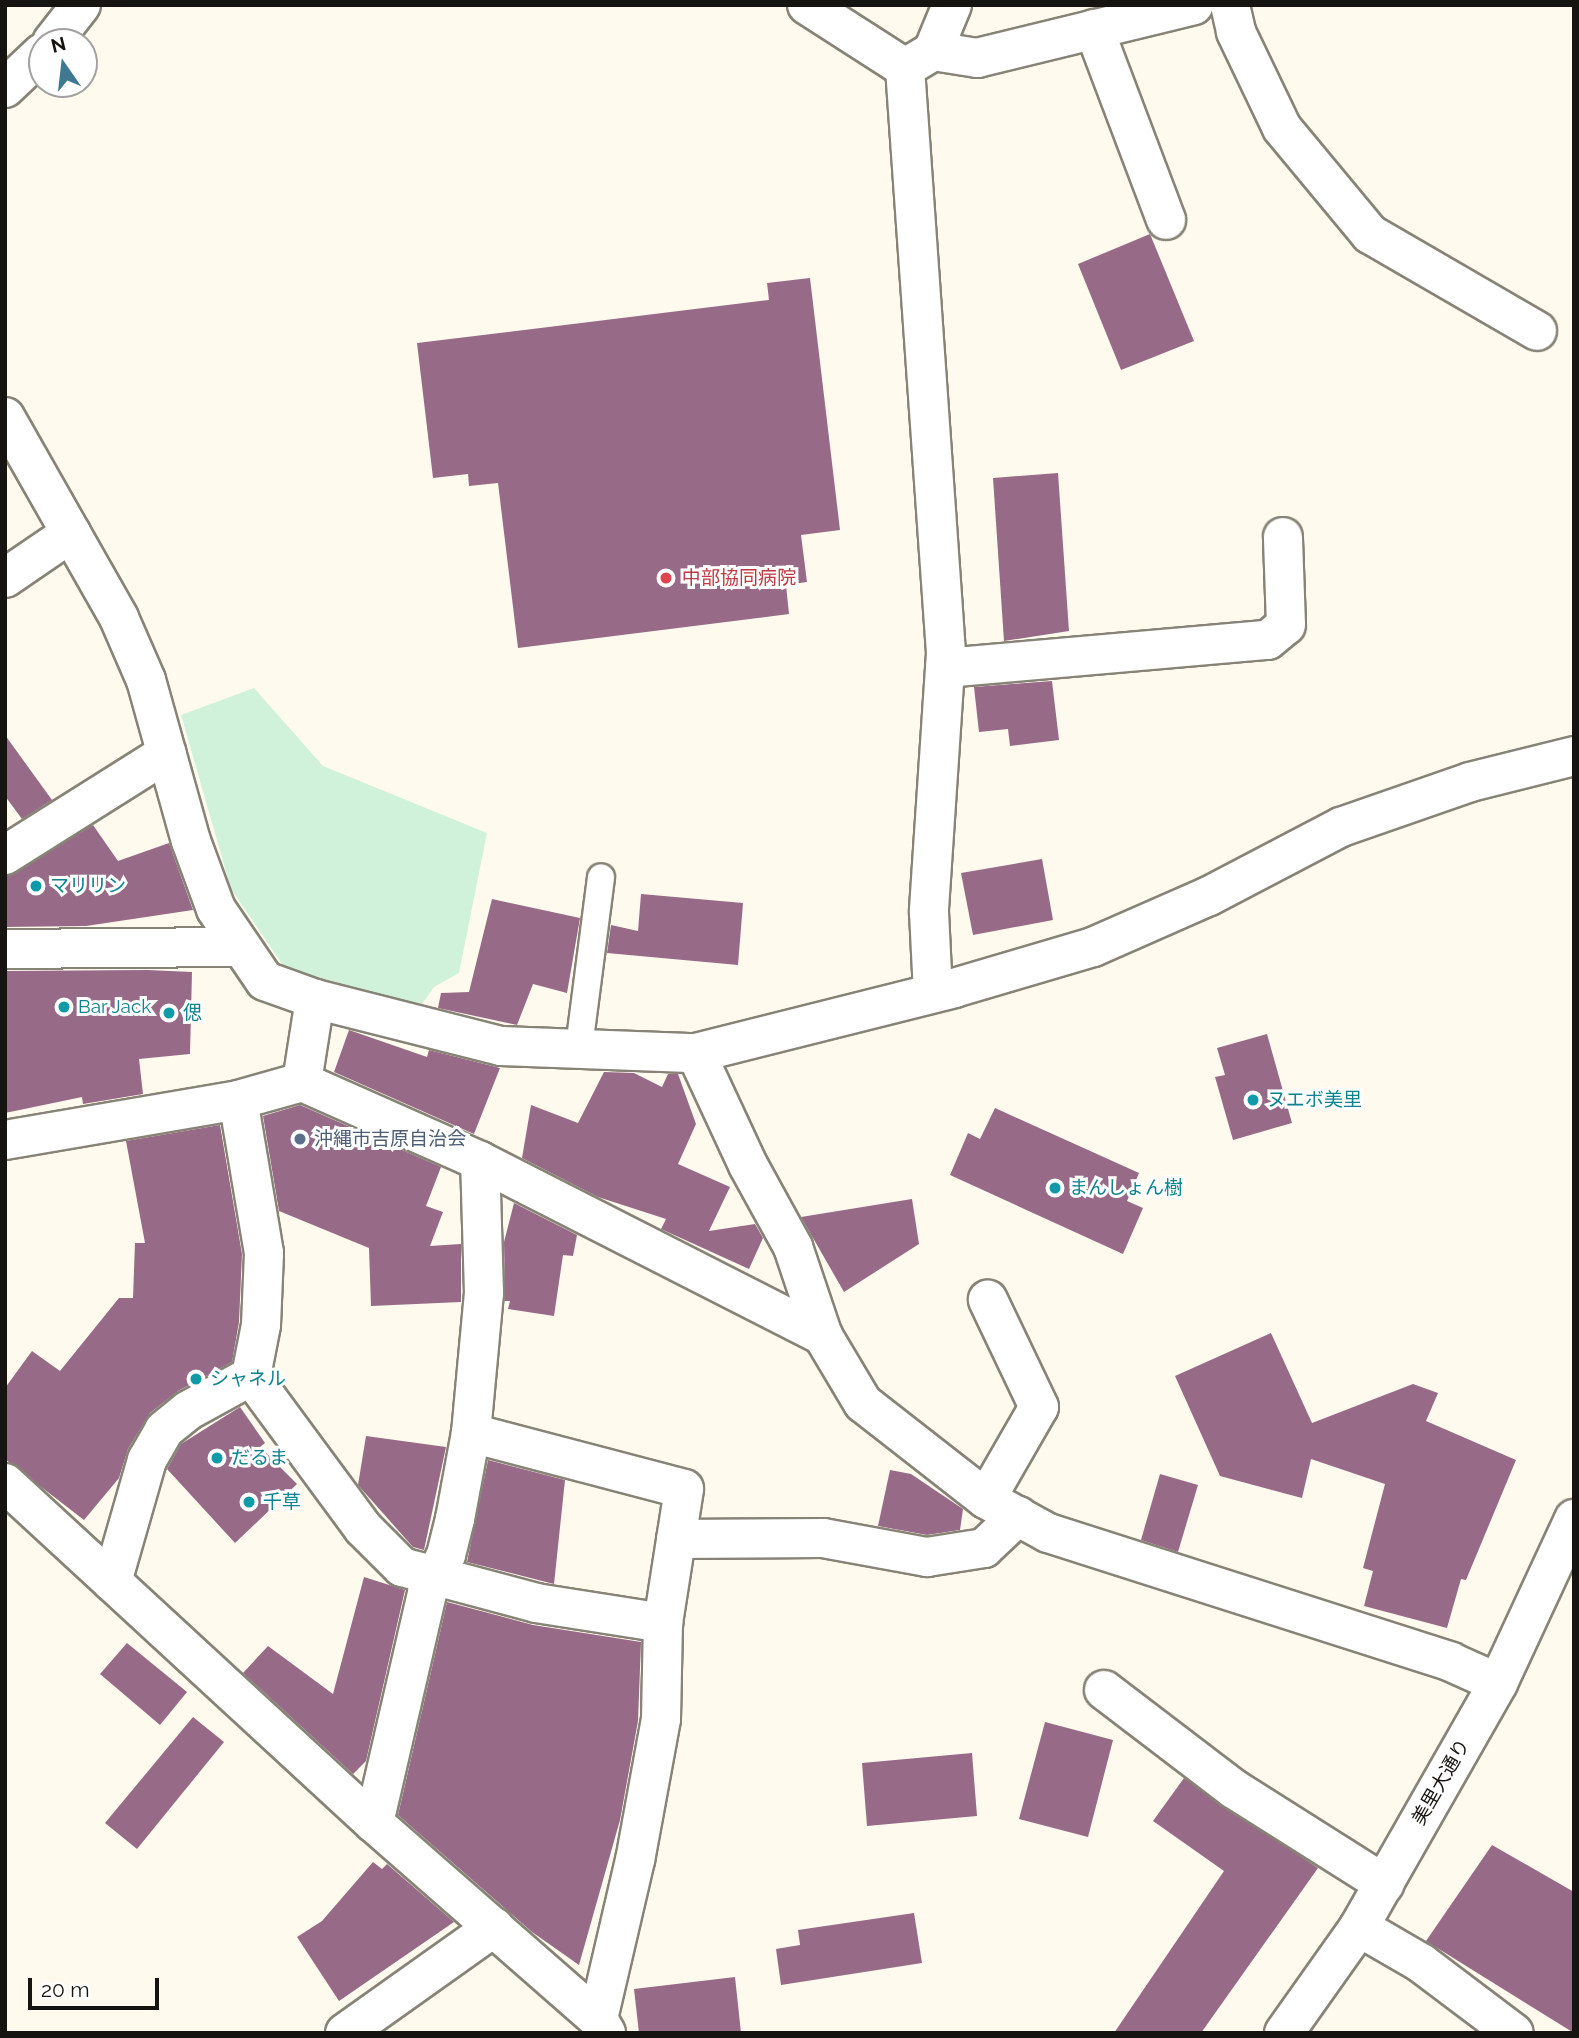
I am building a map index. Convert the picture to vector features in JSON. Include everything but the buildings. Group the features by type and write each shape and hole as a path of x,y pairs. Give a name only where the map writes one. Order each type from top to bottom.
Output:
{"street":[{"path":"807,5 919,60 977,58 1194,5"},
{"path":"933,993 929,912 945,668 919,60 952,5"},
{"path":"1230,5 1236,32 1282,128 1370,234 1537,331"},
{"path":"62,28 79,6"},
{"path":"1094,29 1166,220"},
{"path":"5,88 28,66"},
{"path":"5,417 119,618 146,680 191,841 212,898 265,981 315,999 501,1046 696,1053 933,993 1093,947 1209,896 1341,827 1470,782 1574,756"},
{"path":"5,578 71,533"},
{"path":"945,668 1268,640 1286,625 1283,537"},
{"path":"5,855 167,752"},
{"path":"5,948 241,947"},
{"path":"302,1082 315,999"},
{"path":"696,1053 748,1165 793,1247 823,1336 863,1403 1002,1508 1048,1533 1149,1569 1451,1662 1498,1683"},
{"path":"5,1140 238,1100 302,1082 480,1161 823,1336"},
{"path":"238,1100 264,1253 261,1325 251,1376 363,1528 402,1567 435,1578 536,1603 663,1623"},
{"path":"374,1823 427,1592 435,1578 455,1519 471,1433 484,1293 480,1161"},
{"path":"677,1539 823,1538 928,1557 984,1548 1002,1508 1039,1407 988,1300"},
{"path":"112,1582 147,1460 164,1430 189,1410 251,1376"},
{"path":"471,1433 684,1489 663,1623 661,1719 602,2026"},
{"path":"5,1483 374,1823 494,1927 602,2026"},
{"name":"美里大通り","path":"1284,2033 1359,1927 1498,1683 1574,1519"},
{"path":"1104,1690 1234,1789 1384,1884"},
{"path":"345,2033 494,1927"},
{"path":"1359,1927 1421,1963 1514,2033"}],"lane":[{"path":"579,1047 601,877"}],"green space":[{"path":"254,688 323,766 487,833 459,973 434,987 420,1007 285,968 231,889 181,715"}],"place":[{"name":"中部協同病院","path":"666,578"},
{"name":"マリリン","path":"36,886"},
{"name":"Bar Jack","path":"64,1007"},
{"name":"偲","path":"169,1013"},
{"name":"ヌエボ美里","path":"1253,1100"},
{"name":"沖縄市吉原自治会","path":"300,1139"},
{"name":"まんしょん樹","path":"1055,1188"},
{"name":"シャネル","path":"196,1379"},
{"name":"だるま","path":"217,1458"},
{"name":"千草","path":"249,1502"}]}
